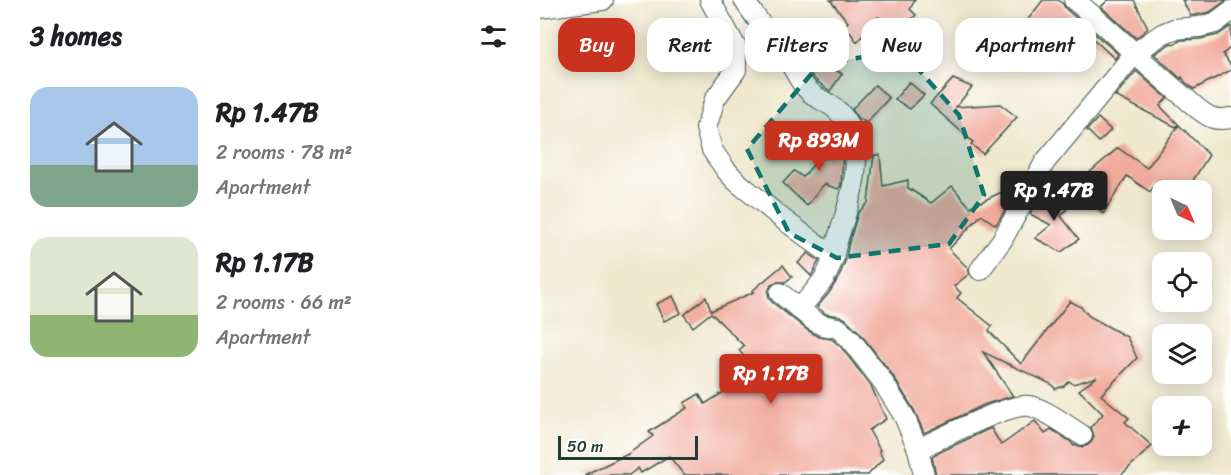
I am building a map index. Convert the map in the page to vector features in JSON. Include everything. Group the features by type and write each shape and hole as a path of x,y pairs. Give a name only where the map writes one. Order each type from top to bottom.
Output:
{"street":[{"path":"540,8 603,0"},
{"path":"710,0 736,47 736,70 715,99 706,128 712,150 736,181 834,256"},
{"path":"744,0 807,90 833,105 845,119 855,146 856,166 852,192 834,256 825,277 799,309"},
{"path":"1074,0 1202,112 1212,118 1222,120 1231,118"},
{"path":"980,270 1002,240 1045,162 1135,53 1162,34 1174,29 1215,23 1231,11"},
{"path":"780,293 813,320 822,325 838,328 850,339 881,379 904,416 918,449 924,475"},
{"path":"918,449 1019,405 1043,411 1082,435"}],"highlighted area":[{"path":"901,50 959,115 984,195 949,244 837,258 789,233 747,149 819,65"}],"building":[{"path":"830,0 915,0 910,9 916,15 913,18 861,18 861,37 857,42 849,31 849,18 845,18"},
{"path":"1043,0 1058,0 1076,18 1029,18"},
{"path":"1108,0 1134,0 1148,28 1136,38 1101,7"},
{"path":"1182,0 1227,0 1210,12 1191,16"},
{"path":"1231,26 1231,47 1223,54 1231,70 1194,89 1154,54 1171,43 1218,35"},
{"path":"1096,35 1118,54 1115,59 1096,41"},
{"path":"1136,71 1167,98 1160,106 1178,124 1176,127 1115,96"},
{"path":"810,72 842,74 830,91 814,79"},
{"path":"953,79 972,87 956,107 1000,104 1017,117 983,154 971,144 973,142 930,104"},
{"path":"909,82 924,95 910,109 895,99"},
{"path":"875,85 889,98 866,123 861,119 859,121 852,109"},
{"path":"1098,118 1111,130 1099,142 1087,130"},
{"path":"1179,125 1209,155 1193,180 1152,180 1150,192 1127,176 1103,214 1076,184 1118,148 1147,168"},
{"path":"835,128 841,143 830,157 843,156 841,186 838,189 824,184 807,206 783,183 794,171 803,177 818,159 827,158 818,146"},
{"path":"874,155 880,155 883,186 908,180 908,188 931,203 952,186 970,207 1006,190 1011,200 996,225 981,215 949,249 968,268 969,274 954,286 961,293 957,298 992,326 989,331 1021,364 1070,301 1081,307 1089,316 1127,337 1137,358 1101,395 1129,418 1125,422 1152,446 1121,475 936,475 932,457 991,428 1001,445 1035,421 1045,434 1051,429 1074,446 1088,445 1094,436 1091,427 1103,414 1079,390 1097,377 1073,384 1069,381 1064,386 1055,389 1053,385 983,352 1013,396 986,404 924,433 914,410 891,373 859,332 846,319 826,314 817,307 839,277 858,213 868,203"},
{"path":"1043,190 1071,204 1061,216 1079,239 1061,252 1035,238 1051,225 1030,214"},
{"path":"808,253 819,261 811,276 798,263"},
{"path":"783,265 792,277 785,282 776,282 771,285 768,292 769,298 807,330 819,337 832,339 841,347 871,386 886,419 869,430 883,459 868,475 684,475 669,456 641,473 638,468 629,475 584,475 628,454 653,436 649,432 687,408 684,403 699,394 705,404 755,372 739,350 744,346 711,313 693,327 684,315 706,297 711,311 754,292 752,291"},
{"path":"673,296 681,313 664,321 656,304"}]}
